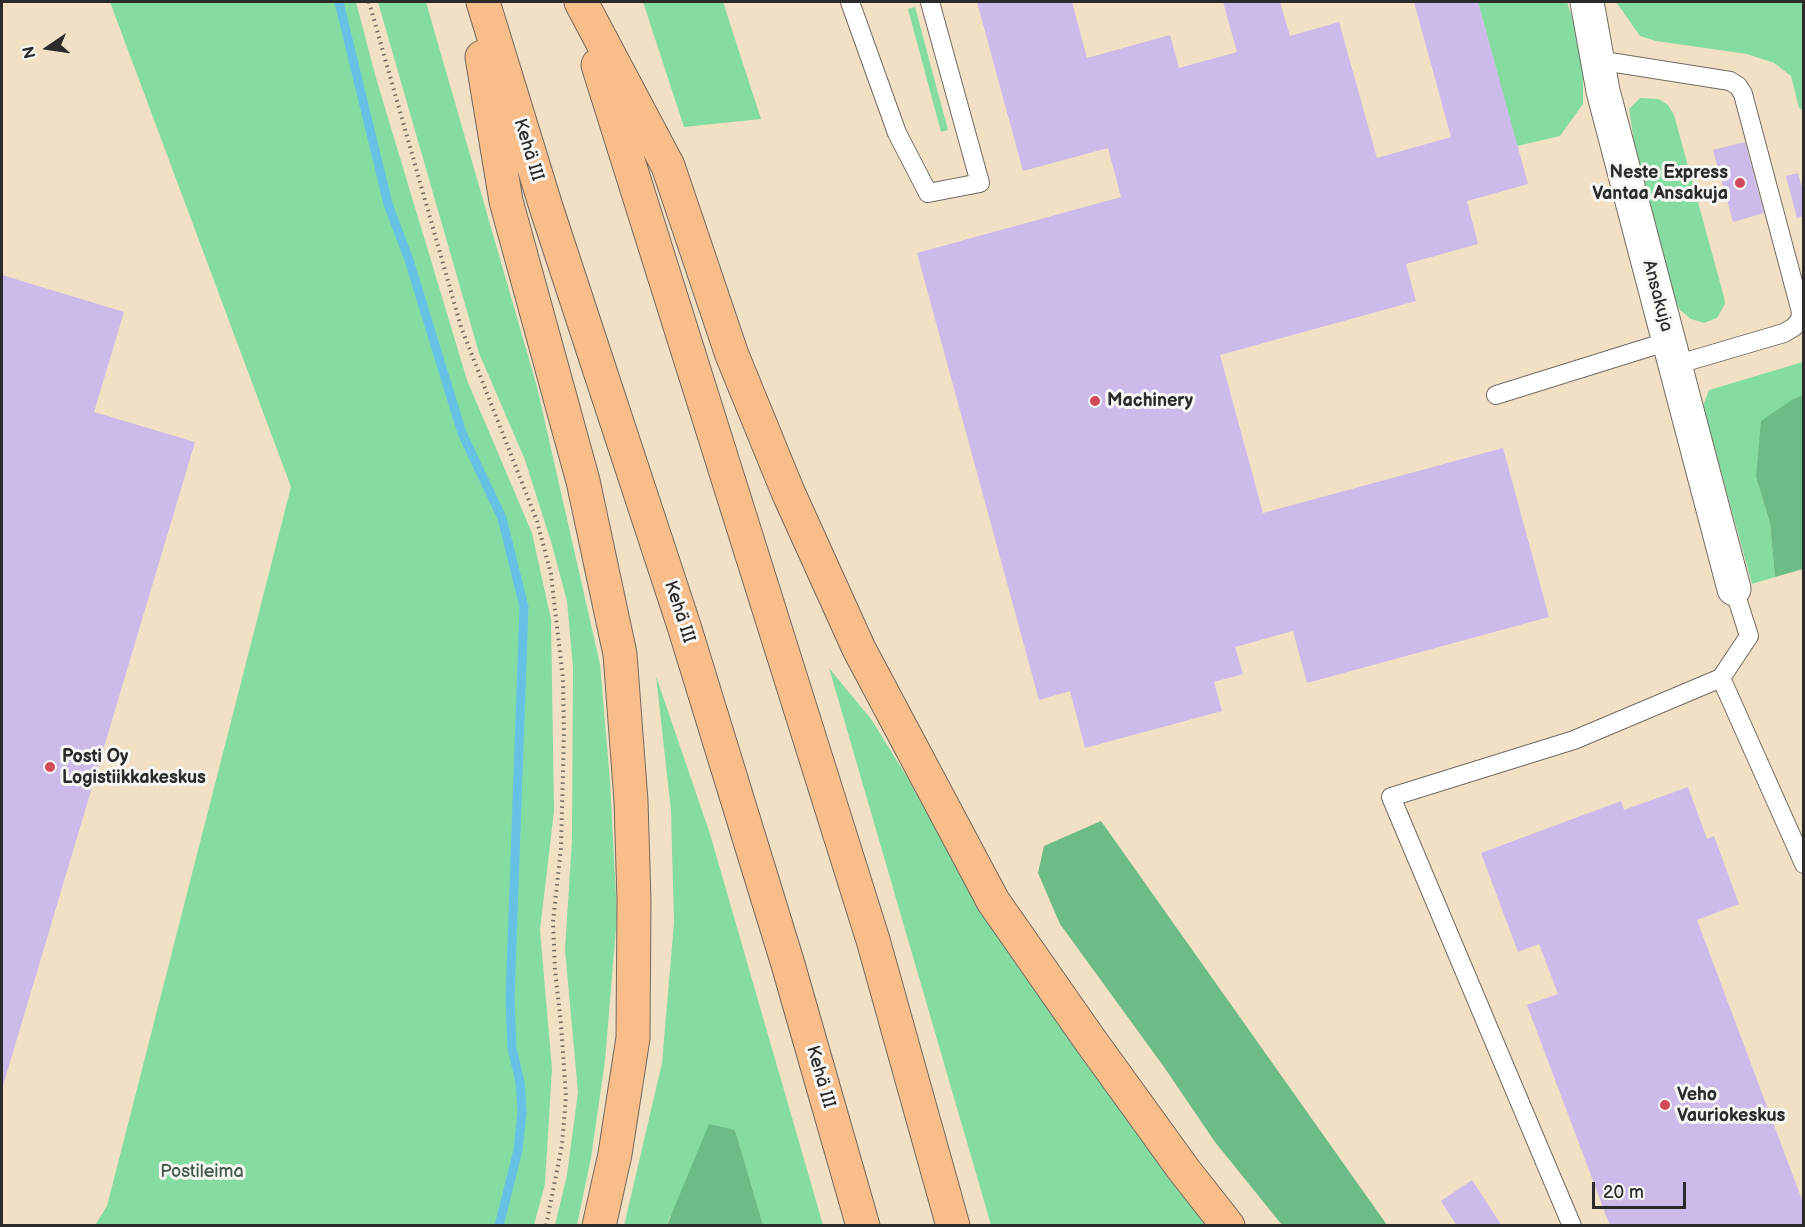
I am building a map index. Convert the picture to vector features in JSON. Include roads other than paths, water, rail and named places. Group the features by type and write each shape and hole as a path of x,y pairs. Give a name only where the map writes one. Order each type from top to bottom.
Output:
{"highway":[{"path":"473,2 506,201 583,481 620,654 631,801 634,901 633,1038 615,1154 599,1226"},
{"name":"Kehä III","path":"483,2 546,207 684,626 787,961 863,1226"},
{"path":"580,2 873,940 952,1226"},
{"path":"580,2 668,166 732,355 788,492 859,649 993,901 1090,1040 1184,1170 1228,1226"}],"street":[{"name":"Ansakuja","path":"1587,2 1603,91 1734,589"}],"lane":[{"path":"850,2 897,133 928,193 980,183 930,2"},
{"path":"1496,395 1672,353 1784,333 1800,320 1801,312 1743,94 1738,86 1730,81 1598,60"},
{"path":"1572,1226 1391,798 1574,740 1721,678 1749,636 1734,589"},
{"path":"1721,678 1803,864"}],"waterway":[{"path":"339,2 388,204 409,260 462,433 502,518 524,607 510,999 512,1048 520,1082 522,1112 518,1150 499,1226"}],"place":[{"name":"Neste Express Vantaa Ansakuja","path":"1740,183"},
{"name":"Machinery","path":"1095,401"},
{"name":"Posti Oy Logistiikkakeskus","path":"50,767"},
{"name":"Veho Vauriokeskus","path":"1665,1105"}],"park label":[{"name":"Postileima","path":"202,1172"}]}
